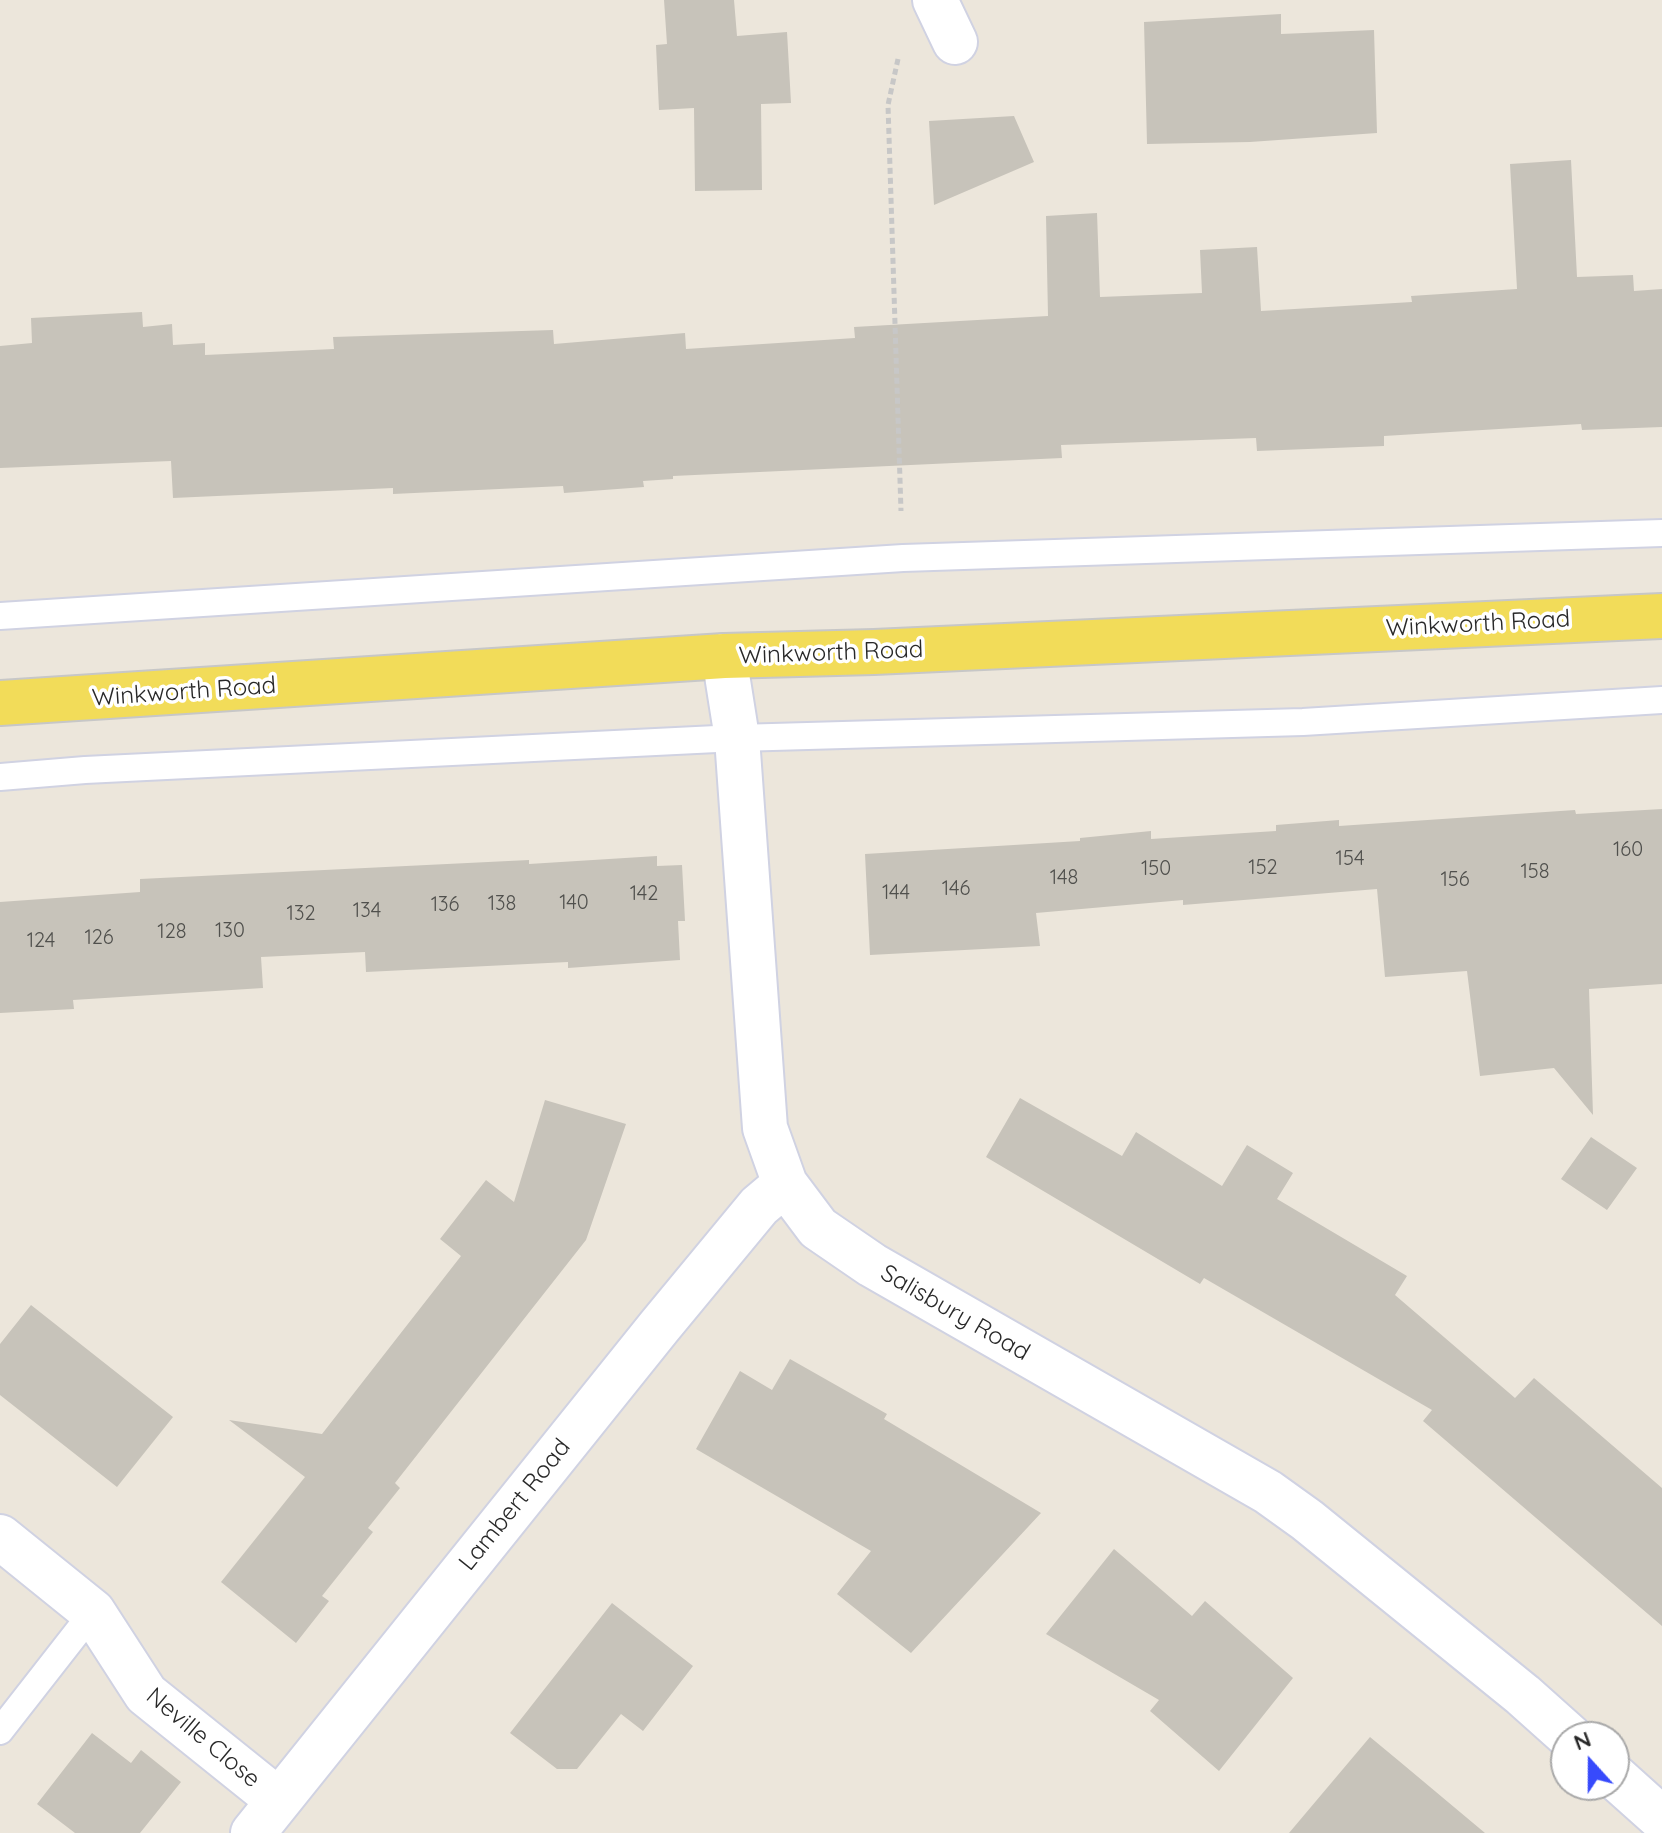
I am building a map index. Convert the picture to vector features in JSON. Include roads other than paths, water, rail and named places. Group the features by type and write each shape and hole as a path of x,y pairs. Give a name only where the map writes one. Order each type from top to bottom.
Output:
{"main road":[{"name":"Winkworth Road","path":"0,703 724,656 1662,616"}],"street":[{"path":"935,0 955,42"},
{"name":"Salisbury Road","path":"724,656 737,738 765,1128 785,1184 818,1228 872,1265 1254,1484 1287,1506 1552,1721"},
{"name":"Lambert Road","path":"265,1816 659,1327 759,1206 785,1184"},
{"name":"Neville Close","path":"0,1537 93,1612 146,1694 265,1816"},
{"path":"1630,1790 1662,1819"}],"lane":[{"path":"0,616 903,558 1662,533"},
{"path":"0,777 85,770 737,738 1303,722 1662,700"},
{"path":"0,1731 93,1612"}]}
